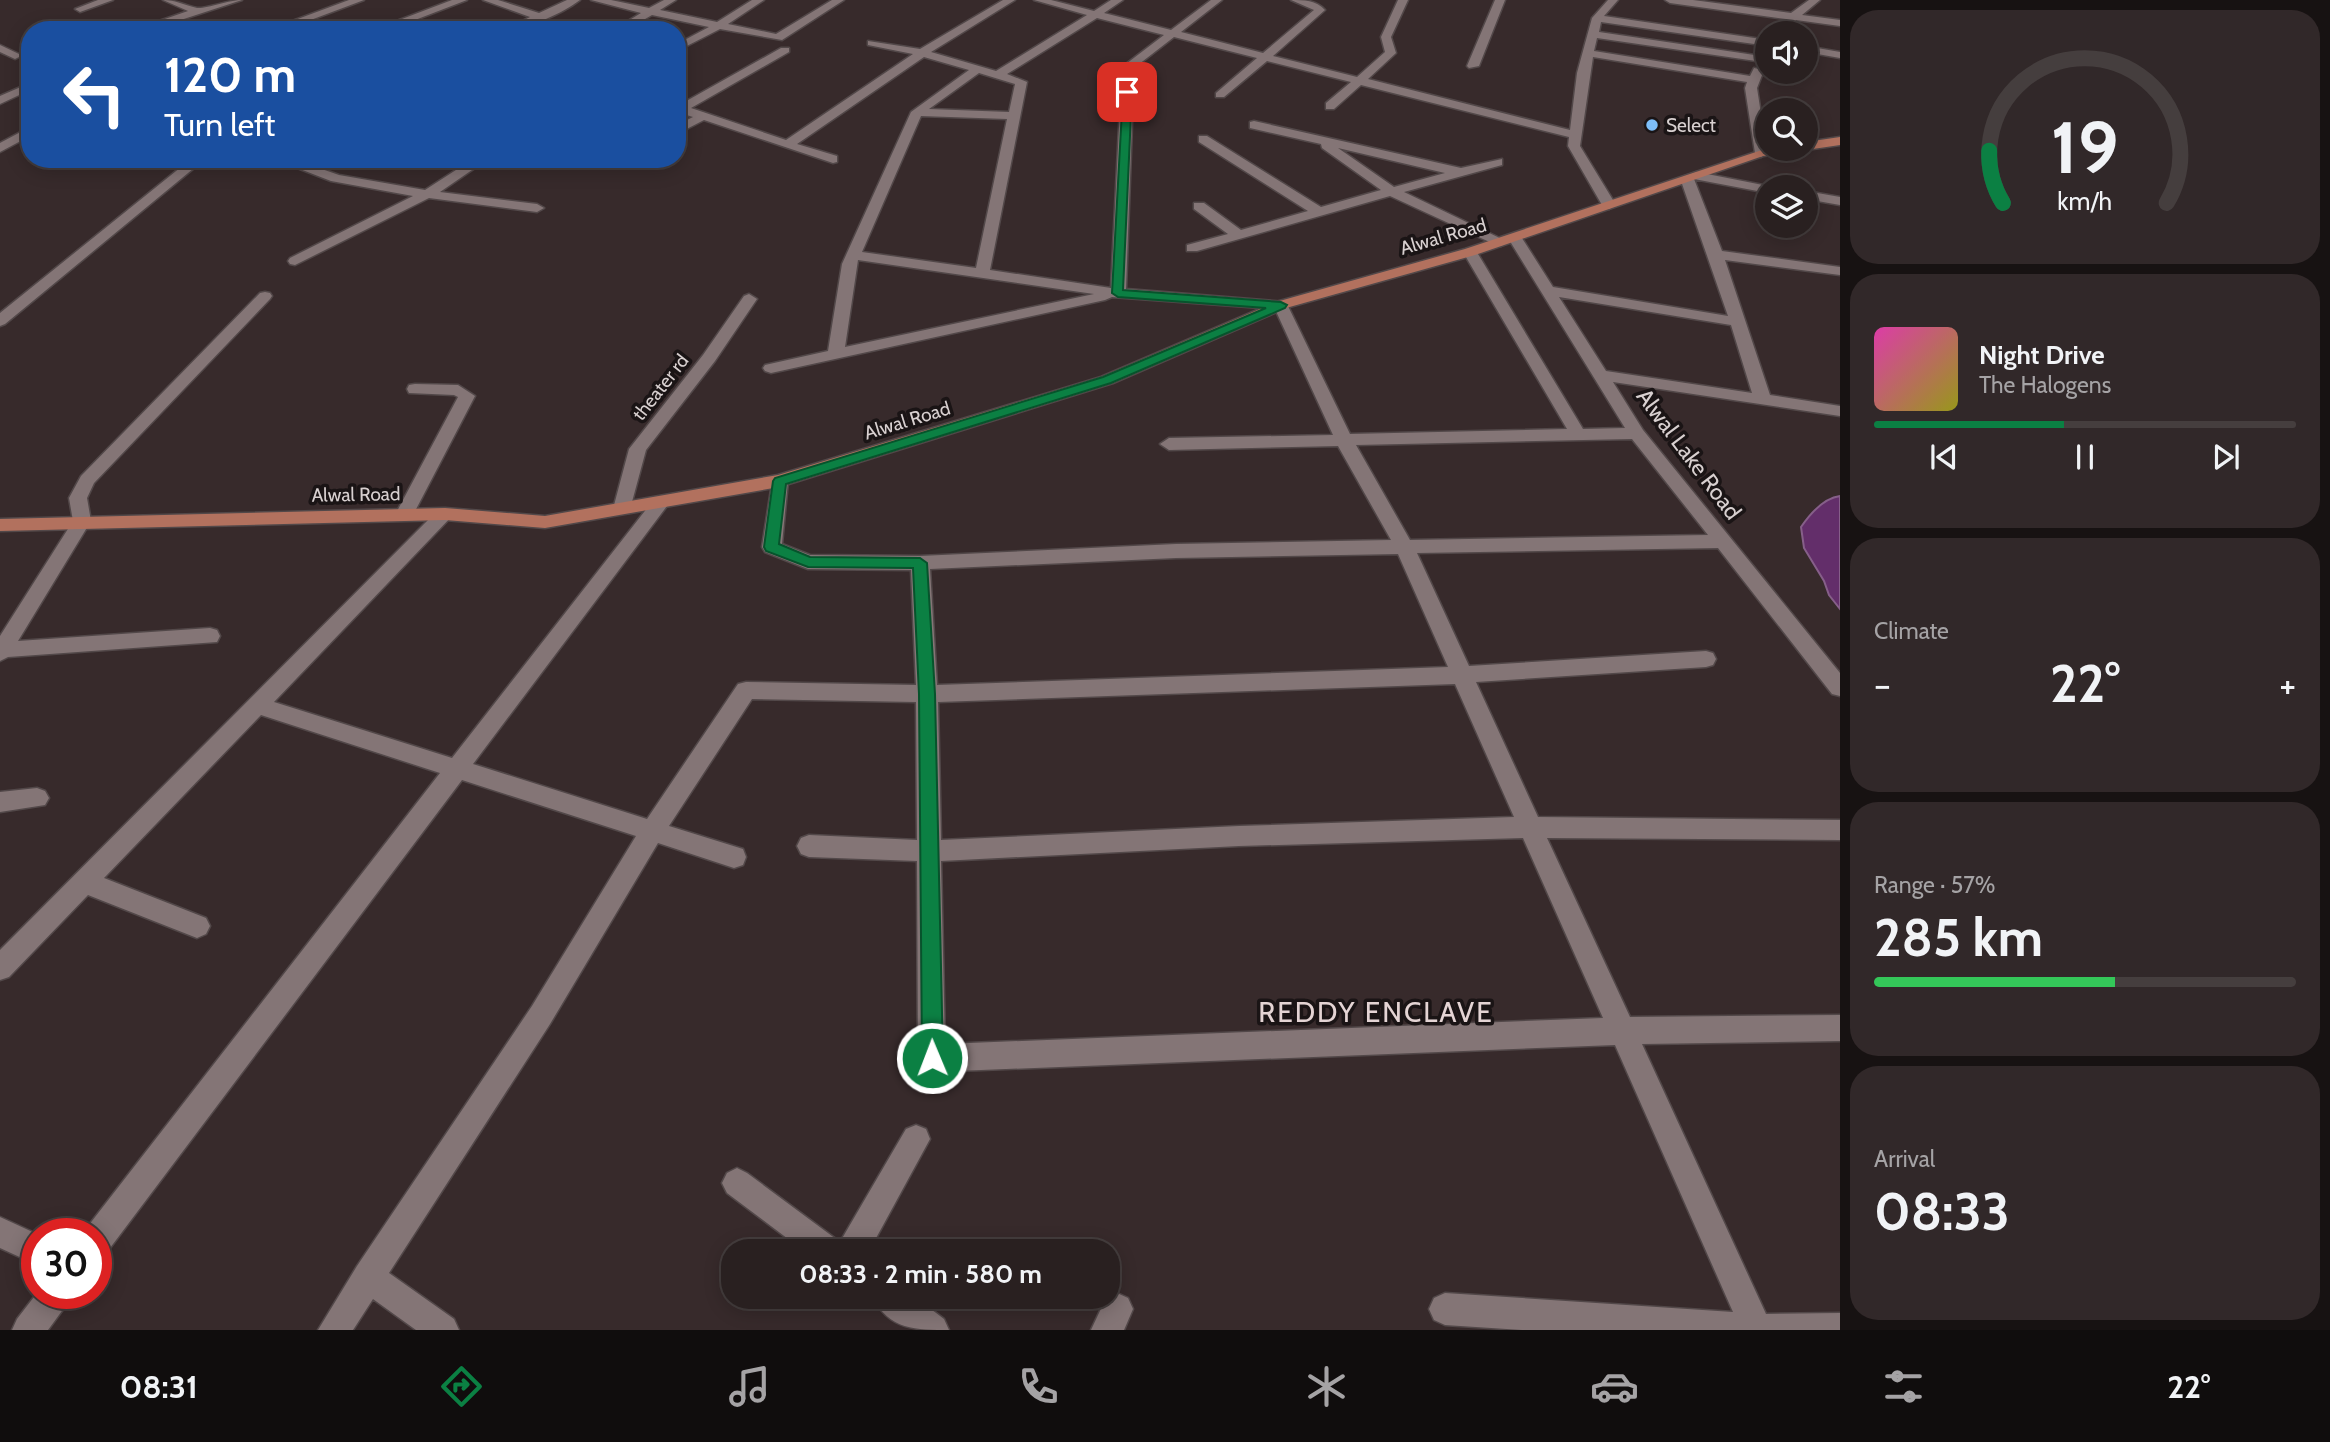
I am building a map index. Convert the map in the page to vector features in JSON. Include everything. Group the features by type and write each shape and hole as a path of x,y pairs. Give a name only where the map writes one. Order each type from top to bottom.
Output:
{"main road":[{"path":"1818,144 1840,141"},
{"name":"Alwal Road","path":"0,525 404,514 445,514 545,522 779,481 1107,380 1281,305 1508,240 1755,155"}],"street":[{"path":"86,4 108,0"},
{"path":"168,0 199,12"},
{"path":"168,21 237,0"},
{"path":"299,21 359,0"},
{"path":"404,21 463,0"},
{"path":"488,0 542,16"},
{"path":"531,21 575,0"},
{"path":"596,0 778,38 839,0"},
{"path":"635,21 671,0"},
{"path":"686,43 758,0"},
{"path":"787,145 922,53 1010,0"},
{"path":"1040,0 1575,135"},
{"path":"998,75 1118,0"},
{"path":"1118,293 1128,67 1217,0"},
{"path":"1220,95 1320,10 1316,5 1296,0"},
{"path":"1330,106 1391,53 1386,37 1403,0"},
{"path":"1473,66 1500,0"},
{"path":"1609,205 1574,146 1588,53 1597,18 1613,0"},
{"path":"1670,0 1707,2 1840,23"},
{"path":"1789,21 1815,0"},
{"path":"1597,18 1755,48"},
{"path":"1593,34 1755,49"},
{"path":"872,43 922,53 1021,82 982,273"},
{"path":"0,48 15,55"},
{"path":"686,104 785,50"},
{"path":"1818,51 1840,55"},
{"path":"1588,53 1754,80 1751,88 1755,114"},
{"path":"836,353 849,264 917,112 978,69"},
{"path":"0,100 21,90"},
{"path":"686,110 834,159"},
{"path":"917,112 1015,116"},
{"path":"686,125 703,116"},
{"path":"1254,125 1461,172"},
{"path":"10,128 21,130"},
{"path":"0,148 21,136"},
{"path":"1203,139 1319,212"},
{"path":"1318,139 1392,192 1508,240"},
{"path":"1192,248 1497,162"},
{"path":"0,321 188,168"},
{"path":"307,168 336,178 426,195 537,208"},
{"path":"295,261 426,195 468,168"},
{"path":"1755,186 1692,177 1763,400"},
{"path":"1818,197 1840,201"},
{"path":"1199,206 1239,235"},
{"name":"Alwal Lake Road","path":"1508,240 1550,291 1637,433 1840,688"},
{"path":"1470,252 1578,434"},
{"path":"853,255 1118,293 1281,305 1344,440 1404,545 1757,1330"},
{"path":"1716,255 1840,271"},
{"path":"1550,291 1738,322"},
{"path":"771,368 1118,293"},
{"path":"1,651 82,521 78,498 87,480 265,296"},
{"name":"theater rd","path":"622,509 638,449 709,358 749,299"},
{"path":"1602,375 1840,411"},
{"path":"404,514 467,396 458,390 415,389"},
{"path":"1169,444 1637,433"},
{"path":"779,481 772,547 808,562 920,563 1176,551 1723,541"},
{"path":"112,1220 661,502"},
{"path":"0,968 445,514"},
{"path":"920,563 927,694 932,1058 1622,1031 1840,1028"},
{"path":"1,651 210,636"},
{"path":"334,1330 541,1015 652,831 746,690 927,694 1462,674 1706,659"},
{"path":"259,705 734,857"},
{"path":"0,802 37,798"},
{"path":"809,846 930,850 1531,827 1840,830"},
{"path":"85,882 197,926"},
{"path":"859,1239 916,1139"},
{"path":"737,1183 813,1239"},
{"path":"0,1232 21,1242"},
{"path":"368,1278 443,1330"},
{"path":"28,1330 44,1309"},
{"path":"905,1309 933,1330"},
{"path":"1446,1309 1757,1330 1840,1329"}],"shaded area":[{"path":"1840,496 1840,609 1829,595 1824,581 1804,548 1801,527 1823,503"}],"place":[{"name":"Select","path":"1652,125"}],"district":[{"name":"REDDY ENCLAVE","path":"1376,1012"}],"route":[{"path":"932,1058 927,694 920,563 808,562 772,547 779,481 1107,380 1281,305 1118,293 1127,92"}]}
